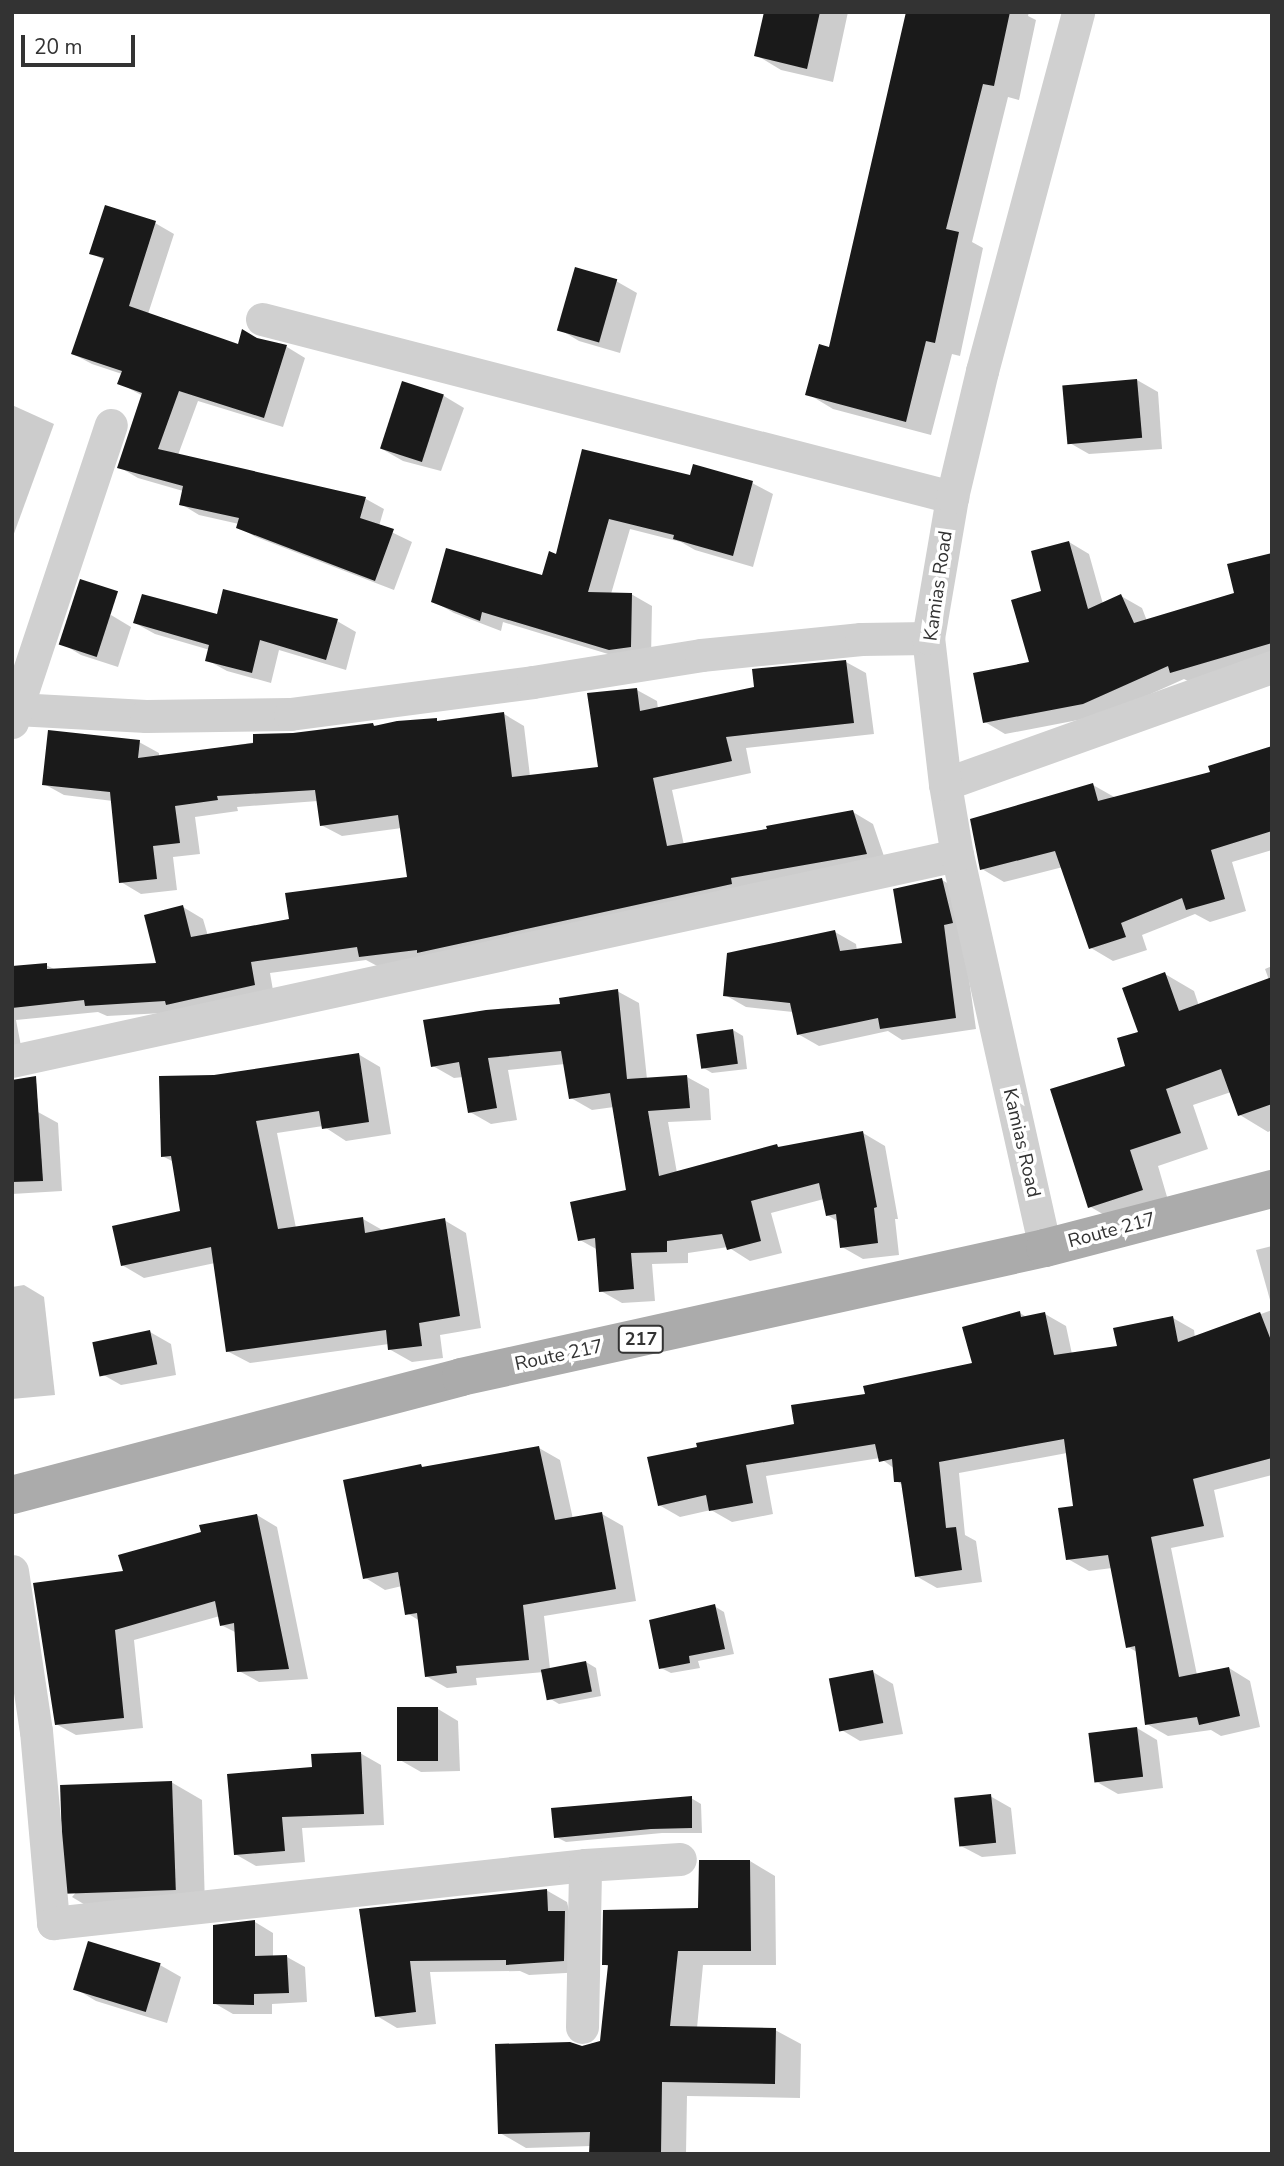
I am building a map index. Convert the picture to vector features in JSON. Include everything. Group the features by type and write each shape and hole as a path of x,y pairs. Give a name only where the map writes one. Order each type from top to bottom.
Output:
{"main road":[{"name":"Route 217","path":"12,1495 461,1377 1045,1248 1272,1189"}],"street":[{"name":"Kamias Road","path":"1045,1248 957,855 945,784 928,638 952,497 1078,12"},
{"path":"261,319 952,497"},
{"path":"111,425 14,715 290,714 533,682 701,655 861,639 928,638"},
{"path":"945,784 1272,667"},
{"path":"12,1061 957,855"},
{"path":"12,1571 36,1731 53,1923 584,1865 680,1859"},
{"path":"582,2027 584,1865"}],"building":[{"path":"764,12 820,12 807,69 754,56"},
{"path":"906,12 1010,12 994,86 983,84 946,229 959,232 935,343 926,341 906,422 805,395 819,344 829,347"},
{"path":"105,205 156,221 129,306 238,344 242,329 257,338 287,345 264,418 179,391 158,449 366,497 360,518 394,529 375,581 236,528 239,518 179,505 183,486 117,468 142,393 117,384 122,371 71,354 104,258 89,254"},
{"path":"575,267 617,279 599,343 557,330"},
{"path":"1137,379 1142,438 1067,444 1062,386"},
{"path":"402,381 444,395 422,462 380,449"},
{"path":"582,449 690,475 693,464 753,481 733,556 673,539 674,535 609,519 588,592 632,593 631,647 609,650 482,612 480,621 431,602 446,548 542,575 549,551 556,554"},
{"path":"1069,541 1088,609 1121,594 1134,623 1234,593 1227,564 1272,553 1272,643 1170,673 1168,666 1083,704 983,723 973,673 1029,662 1011,600 1041,591 1031,551"},
{"path":"80,579 118,591 97,657 59,645"},
{"path":"223,589 338,619 326,660 260,640 252,673 205,661 209,645 133,623 142,594 217,614"},
{"path":"846,660 854,723 726,737 732,761 653,778 667,846 767,829 766,826 853,810 867,854 731,878 732,884 417,953 417,950 359,957 357,947 251,962 255,985 166,1005 165,1001 85,1006 84,1000 12,1008 12,966 47,963 47,969 156,963 144,915 183,905 191,937 289,919 285,893 407,877 398,815 320,826 315,790 217,796 218,800 175,806 180,843 153,846 157,879 119,883 110,792 42,785 48,730 140,740 138,758 253,743 253,734 293,733 373,723 374,726 437,718 437,721 504,712 512,777 598,767 587,693 637,688 640,711 754,687 752,669"},
{"path":"1272,746 1272,831 1211,850 1225,899 1186,910 1182,898 1121,923 1126,937 1089,949 1055,851 980,870 970,819 1093,783 1098,801 1210,772 1208,766"},
{"path":"942,878 953,923 944,925 956,1018 880,1029 878,1018 797,1035 790,1003 723,996 727,953 835,930 840,951 902,943 893,889"},
{"path":"1165,972 1179,1011 1272,977 1272,1104 1238,1116 1221,1069 1166,1089 1181,1133 1130,1150 1143,1190 1088,1208 1050,1089 1125,1066 1117,1038 1138,1032 1122,988"},
{"path":"618,989 627,1079 687,1075 690,1108 648,1111 659,1176 777,1144 778,1147 863,1131 877,1207 874,1208 878,1243 840,1248 836,1214 826,1216 819,1183 751,1201 761,1241 727,1250 722,1234 667,1241 667,1252 631,1253 634,1289 599,1292 595,1238 578,1241 570,1202 626,1190 610,1093 569,1099 561,1051 488,1058 497,1108 468,1113 459,1062 431,1067 423,1020 486,1010 560,1004 559,998"},
{"path":"733,1029 738,1064 701,1069 696,1034"},
{"path":"359,1053 369,1122 322,1129 319,1111 256,1121 278,1229 363,1217 365,1233 445,1218 460,1316 419,1323 422,1346 388,1350 386,1330 226,1352 211,1247 121,1266 112,1226 180,1211 171,1156 161,1157 159,1076 214,1075"},
{"path":"36,1076 43,1181 12,1182 12,1080"},
{"path":"1020,1311 1021,1317 1045,1312 1054,1355 1117,1346 1113,1328 1173,1316 1178,1342 1260,1312 1272,1343 1272,1458 1193,1479 1204,1526 1151,1537 1179,1677 1229,1667 1240,1716 1199,1725 1197,1717 1145,1725 1135,1646 1126,1648 1108,1555 1066,1560 1058,1508 1073,1506 1064,1439 939,1462 946,1528 956,1527 962,1570 915,1577 901,1482 894,1482 892,1459 879,1462 875,1444 746,1465 753,1503 709,1511 706,1495 658,1506 647,1457 697,1447 696,1443 794,1424 791,1405 865,1394 863,1386 972,1363 962,1327"},
{"path":"150,1330 157,1364 100,1377 92,1342"},
{"path":"539,1446 555,1520 602,1512 616,1589 523,1605 529,1660 456,1666 457,1673 425,1677 417,1613 405,1615 398,1572 363,1579 343,1480 421,1464 422,1467"},
{"path":"257,1514 289,1669 237,1672 234,1623 220,1626 215,1601 115,1630 124,1718 55,1725 33,1583 123,1571 118,1555 201,1532 199,1525"},
{"path":"715,1604 725,1649 689,1656 690,1663 659,1669 649,1620"},
{"path":"586,1661 592,1691 547,1700 541,1670"},
{"path":"873,1670 883,1723 839,1732 829,1679"},
{"path":"397,1707 438,1707 438,1761 397,1761"},
{"path":"1137,1727 1143,1777 1094,1783 1088,1733"},
{"path":"361,1752 364,1814 282,1817 285,1851 234,1855 227,1774 312,1767 311,1754"},
{"path":"172,1781 176,1890 64,1894 60,1785"},
{"path":"991,1794 996,1843 959,1847 954,1798"},
{"path":"692,1796 692,1828 554,1838 551,1808"},
{"path":"699,1860 750,1860 751,1951 678,1951 670,2026 776,2028 775,2084 662,2082 661,2154 589,2154 590,2132 498,2134 495,2044 570,2042 582,2046 600,2041 608,1965 602,1965 603,1910 698,1908"},
{"path":"547,1889 548,1911 565,1911 564,1961 506,1965 506,1960 410,1961 416,2012 375,2017 359,1909"},
{"path":"255,1920 255,1956 287,1955 289,1993 254,1994 254,2005 213,2004 213,1925"},
{"path":"88,1941 161,1963 146,2012 73,1990"}]}
